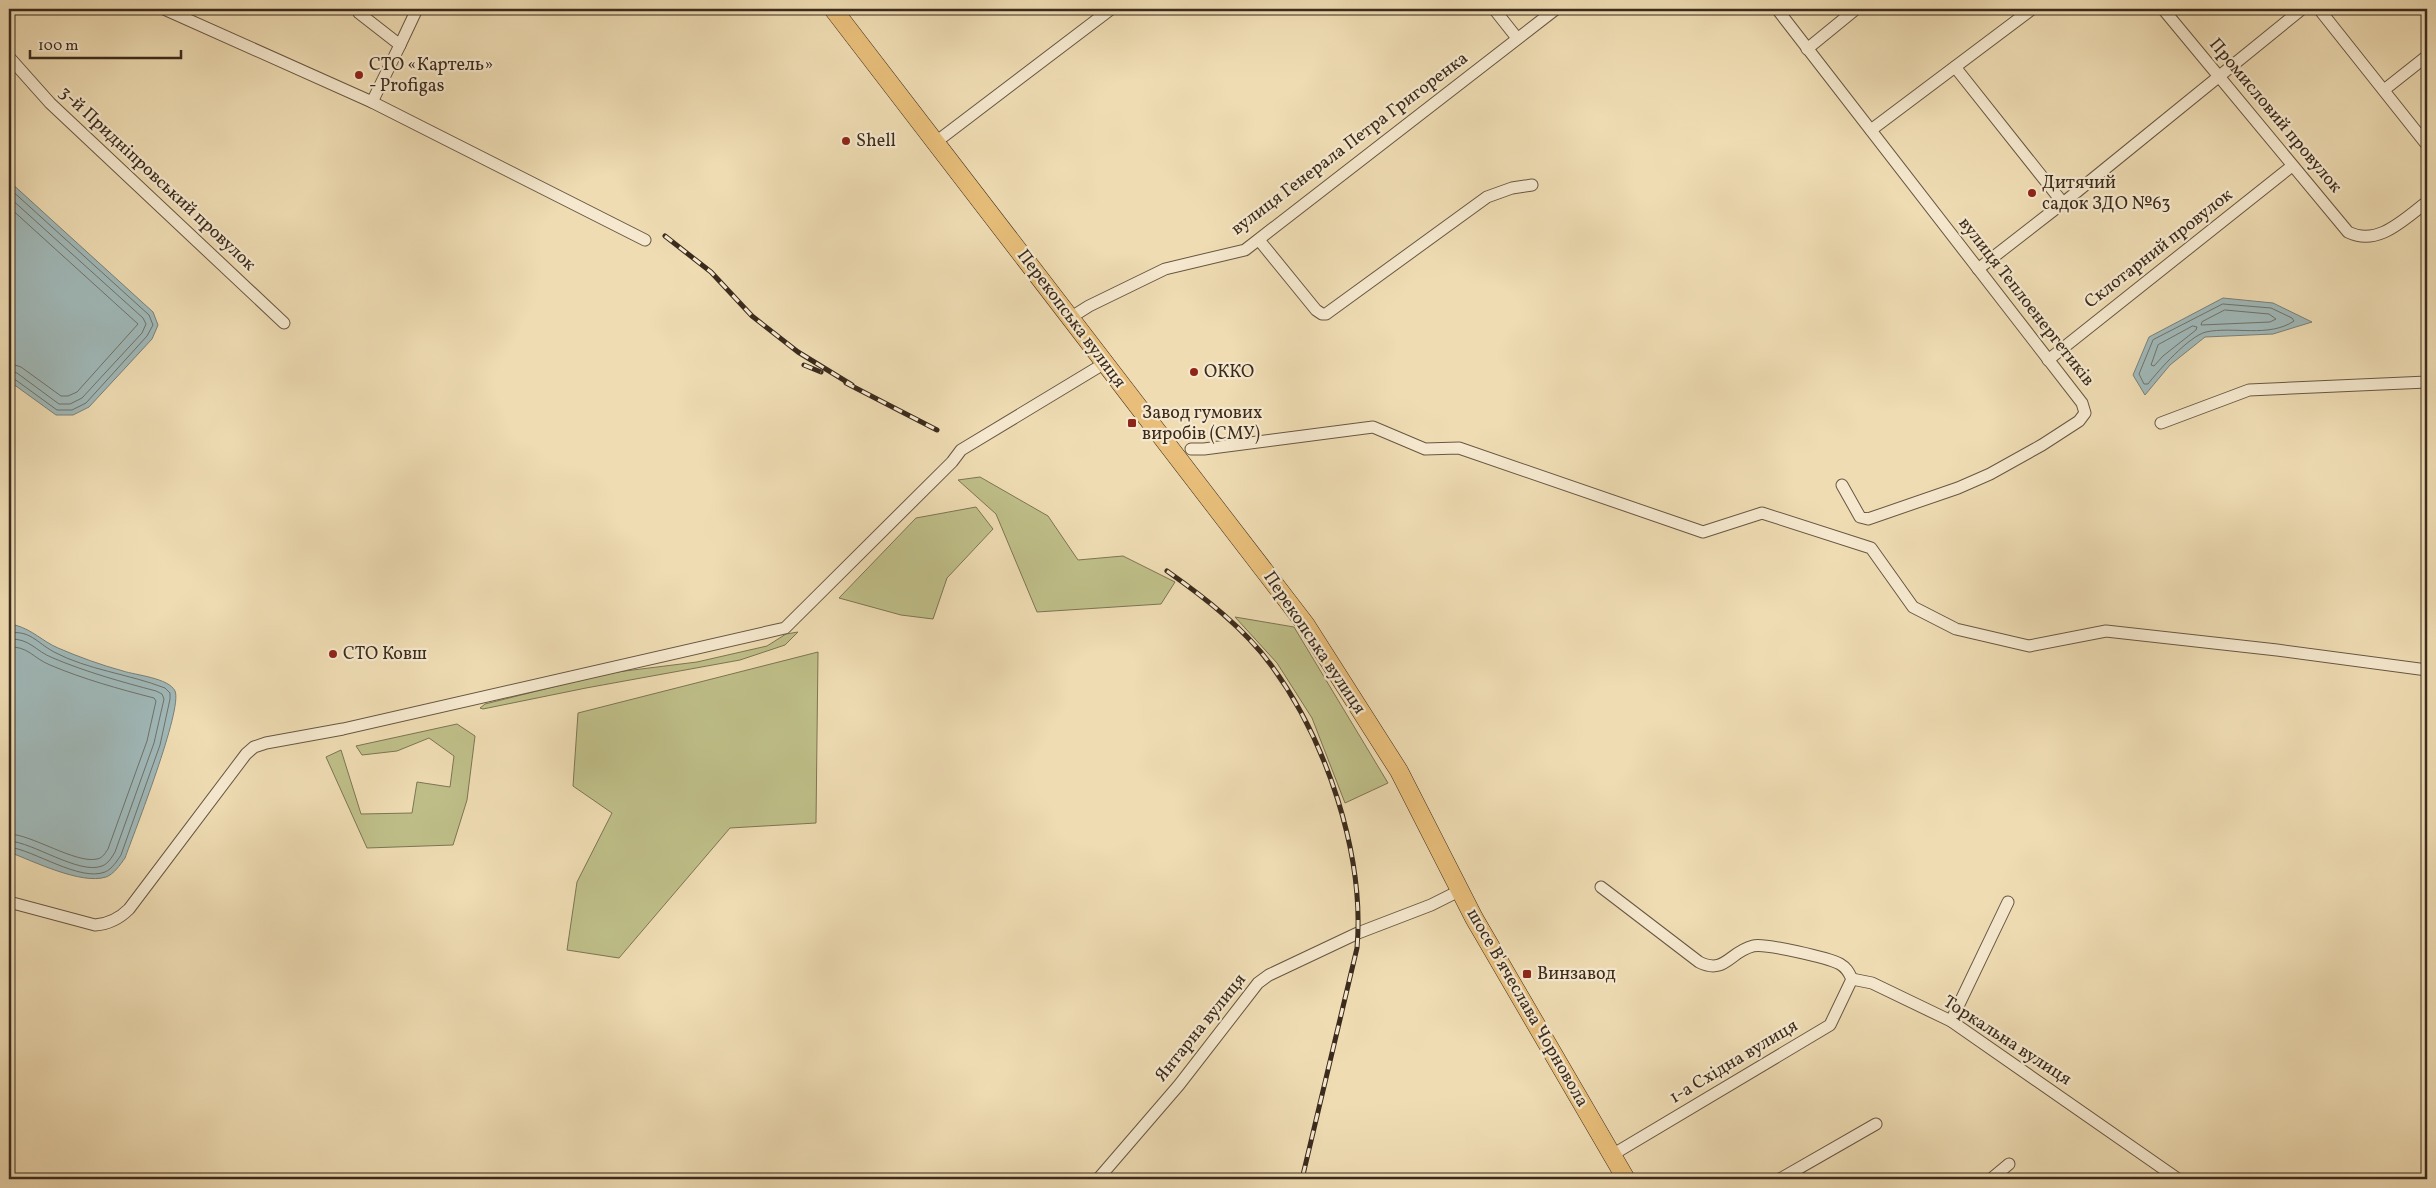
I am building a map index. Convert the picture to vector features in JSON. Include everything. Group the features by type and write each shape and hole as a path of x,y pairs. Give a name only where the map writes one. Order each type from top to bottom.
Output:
{"main road":[{"name":"Перекопська вулиця","path":"834,9 1306,624 1373,731"},
{"name":"шосе В'ячеслава Чорновола","path":"1373,731 1408,788 1459,891 1626,1179"}],"street":[{"path":"164,9 372,102 645,240"},
{"path":"357,9 359,13 400,45"},
{"path":"372,102 417,9"},
{"path":"936,142 1111,9"},
{"path":"1494,9 1517,38"},
{"name":"вулиця Генерала Петра Григоренка","path":"1070,318 1089,306 1166,269 1239,252 1258,240 1556,9"},
{"name":"вулиця Теплоенергетиків","path":"1777,9 2082,403 2085,413 2079,421 2042,445 1990,474 1958,488 1868,519 1860,517 1842,485"},
{"path":"1807,49 1856,9"},
{"path":"1871,130 2032,9"},
{"name":"Промисловий провулок","path":"2163,9 2348,232 2365,237 2387,231 2427,202"},
{"path":"1978,269 2063,203 2218,75 2302,9"},
{"path":"2318,9 2427,145"},
{"path":"2384,90 2427,56"},
{"name":"3-й Придніпровський провулок","path":"9,57 50,103 284,323"},
{"path":"1955,67 2063,203"},
{"name":"Склотарний провулок","path":"2048,360 2292,166"},
{"path":"1258,240 1316,310 1326,314 1487,197 1512,188 1532,186"},
{"path":"9,902 95,925 105,924 120,918 129,909 246,754 254,747 266,743 343,729 785,628 952,462 961,450 1104,363"},
{"path":"2161,423 2249,390 2427,382"},
{"path":"1191,449 1204,449 1373,427 1425,449 1459,448 1703,532 1762,513 1871,548 1914,607 1956,629 2029,646 2106,631 2277,650 2427,670"},
{"name":"Торкальна вулиця","path":"1602,887 1699,962 1709,967 1723,965 1739,951 1756,945 1828,959 1848,970 1852,979 1872,984 1951,1021 2178,1179"},
{"name":"Янтарна вулиця","path":"1098,1179 1179,1084 1258,984 1269,975 1358,933 1431,905 1459,891"},
{"path":"1951,1021 2008,902"},
{"name":"1-а Східна вулиця","path":"1612,1155 1830,1025 1852,979"},
{"path":"1780,1179 1876,1124"},
{"path":"1991,1179 2009,1164"}],"green space":[{"path":"980,477 1048,516 1078,560 1123,556 1175,582 1161,604 1037,612 996,514 958,480"},
{"path":"976,507 993,529 947,578 933,619 901,615 839,598 916,518"},
{"path":"1235,617 1294,627 1388,783 1345,803 1312,718 1277,663"},
{"path":"798,632 785,645 740,660 483,709 480,708 485,704 609,673 697,662 767,646 786,634"},
{"path":"818,652 816,823 730,828 619,958 567,950 577,882 612,813 573,786 578,713"},
{"path":"457,724 475,736 467,800 453,845 367,848 326,757 341,750 361,814 412,813 417,782 450,787 454,756 429,738 397,751 362,755 356,746"}],"water":[{"path":"9,181 153,312 158,325 152,339 89,407 73,415 56,415 9,381"},
{"path":"2223,298 2273,303 2312,322 2273,334 2205,337 2170,365 2145,395 2133,375 2149,337"},
{"path":"15,625 52,645 90,661 159,680 172,687 175,691 176,702 172,721 138,824 125,858 109,876 96,879 71,875 9,852 9,629"}],"railway":[{"path":"665,236 711,272 752,316 798,352 852,385"},
{"path":"804,365 821,372"},
{"path":"846,383 937,430"},
{"path":"1167,571 1223,614 1249,638 1271,665 1291,695 1309,728 1338,799 1348,837 1355,875 1358,912 1357,948 1302,1179"}],"place":[{"name":"СТО «Картель» - Profigas","path":"359,75"},
{"name":"Shell","path":"846,141"},
{"name":"Дитячий садок ЗДО №63","path":"2032,193"},
{"name":"ОККО","path":"1194,372"},
{"name":"Завод гумових виробів (СМУ)","path":"1132,423"},
{"name":"СТО Ковш","path":"333,654"},
{"name":"Винзавод","path":"1527,974"}]}
